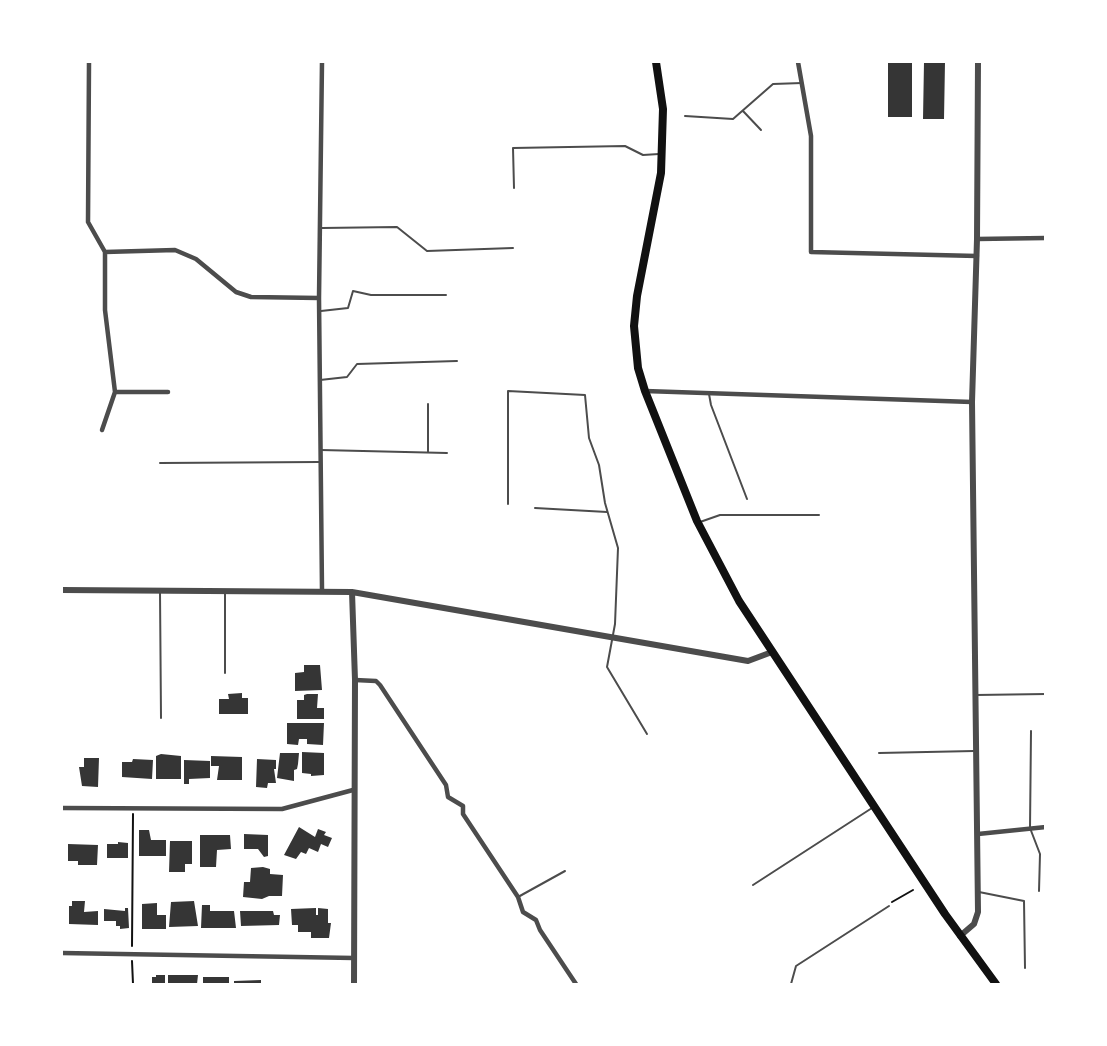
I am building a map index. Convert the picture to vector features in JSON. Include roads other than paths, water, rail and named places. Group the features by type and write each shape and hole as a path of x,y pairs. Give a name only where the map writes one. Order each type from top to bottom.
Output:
{"main road":[{"path":"656,62 663,109 662,154 634,326 638,368 645,391 698,523 722,571 772,652 874,807 960,936 996,984"}],"street":[{"path":"89,62 88,222 105,252 105,310 115,392 102,430"},
{"path":"322,62 322,228 319,298 322,590"},
{"path":"798,62 811,136 811,252 976,256"},
{"path":"960,936 970,929 976,919 978,892 972,402 977,239 978,62"},
{"path":"977,239 1046,238"},
{"path":"105,252 176,250 196,259 236,292 251,297 319,298"},
{"path":"645,391 972,402"},
{"path":"115,392 168,392"},
{"path":"62,590 352,591 748,662 772,652"},
{"path":"352,591 355,680 354,984"},
{"path":"355,680 376,681 380,685 446,785 448,797 463,806 463,814 518,897 523,912 536,920 576,984"},
{"path":"62,807 282,809 353,790"},
{"path":"978,834 1046,827"},
{"path":"62,953 354,958"}],"lane":[{"path":"685,116 733,119 773,84 802,83"},
{"path":"743,111 761,130"},
{"path":"514,188 513,148 625,146 643,155 662,154"},
{"path":"322,228 398,226 427,250 513,248"},
{"path":"319,311 348,308 353,291 371,295 446,295"},
{"path":"320,380 347,377 357,364 457,362"},
{"path":"508,504 508,391 585,395 589,438 599,465 618,548 615,624 607,667 647,734"},
{"path":"709,393 711,405 747,499"},
{"path":"428,404 428,452"},
{"path":"321,450 447,453"},
{"path":"160,463 321,462"},
{"path":"535,507 608,512"},
{"path":"698,523 720,515 819,515"},
{"path":"160,590 161,718"},
{"path":"225,590 225,673"},
{"path":"976,695 1046,694"},
{"path":"1031,731 1030,828 1040,854 1039,891"},
{"path":"879,753 977,751"},
{"path":"753,885 874,807"},
{"path":"518,897 565,870"},
{"path":"978,892 1024,901 1025,968"},
{"path":"791,984 796,966 890,906"}]}
